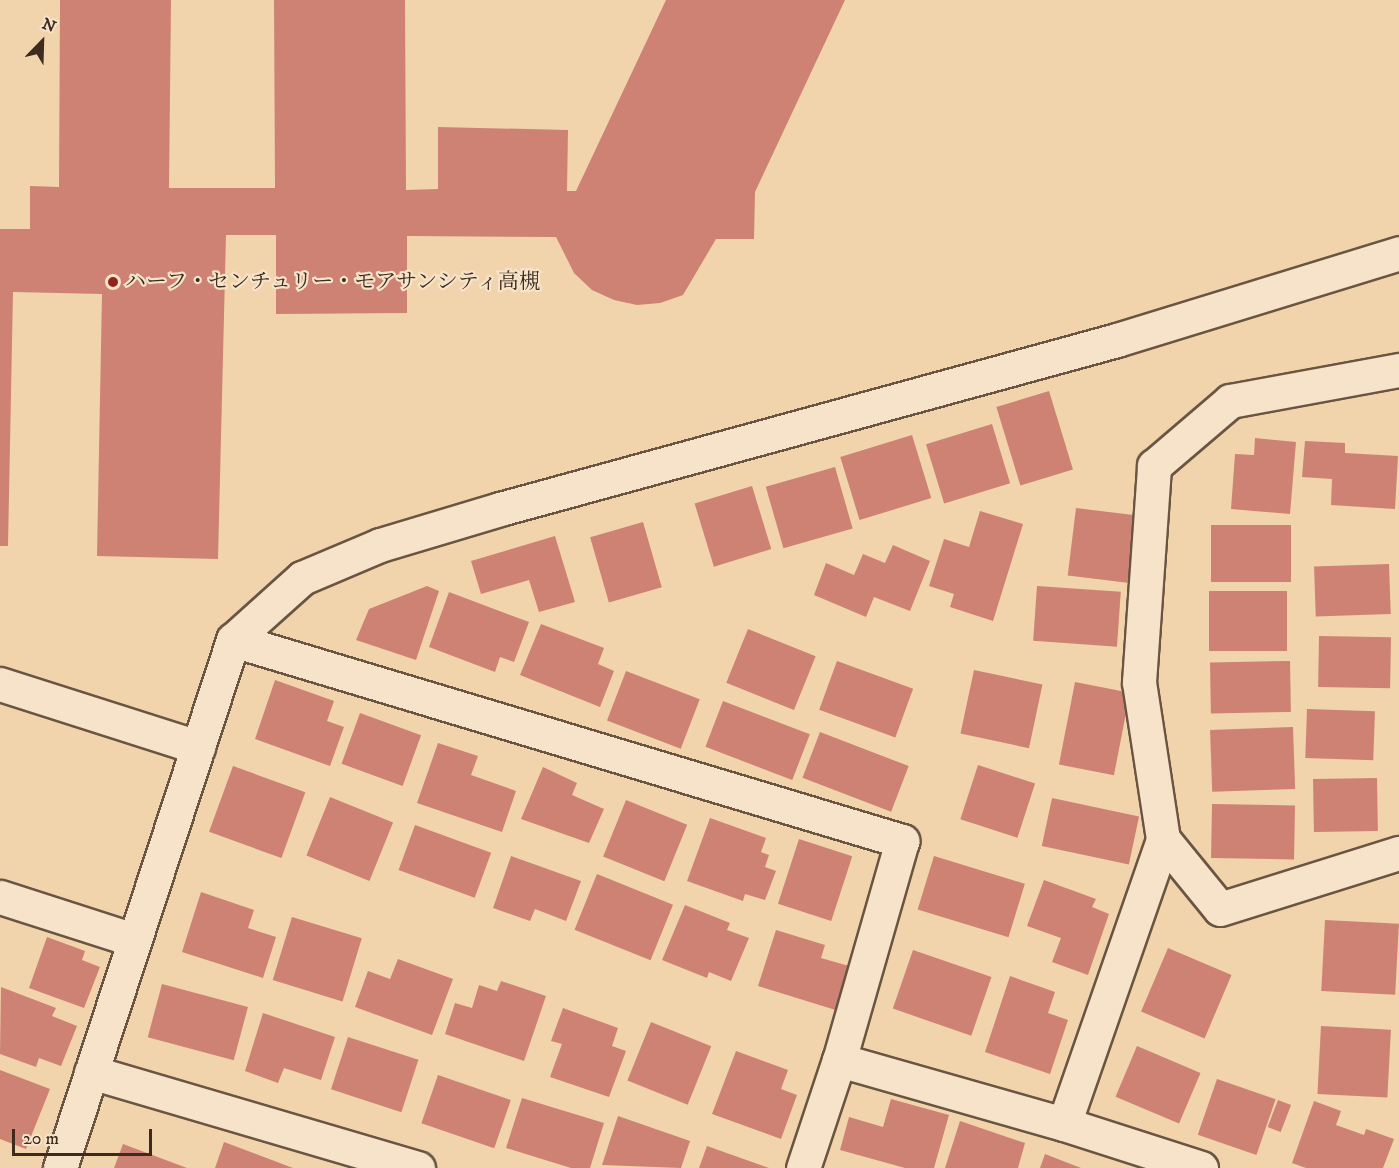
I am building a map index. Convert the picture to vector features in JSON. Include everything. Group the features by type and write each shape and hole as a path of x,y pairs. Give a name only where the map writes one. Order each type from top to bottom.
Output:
{"street":[{"path":"60,1168 233,640 302,578 380,545 1117,340 1399,253"},
{"path":"1064,1124 1162,839 1139,682 1154,466 1230,402 1399,370"},
{"path":"233,640 902,841 839,1060 803,1168"},
{"path":"0,684 198,747"},
{"path":"1162,839 1220,909 1399,853"},
{"path":"0,897 134,940"},
{"path":"839,1060 1064,1124 1202,1168"},
{"path":"91,1072 418,1168"}],"building":[{"name":"ハーフ・センチュリー・モアサンシティ高槻","path":"60,0 171,0 169,188 275,188 274,0 405,0 406,190 438,189 438,127 568,130 567,191 576,191 666,0 845,0 755,192 754,239 716,239 683,295 660,303 637,305 614,300 592,290 574,273 556,237 407,236 407,313 276,314 276,235 226,235 218,559 97,556 102,294 13,292 8,546 0,546 0,229 30,229 30,186 59,187"},
{"path":"1049,391 1073,469 1020,485 996,407"},
{"path":"992,424 1010,483 944,503 926,444"},
{"path":"912,435 931,498 860,520 840,457"},
{"path":"1255,438 1296,442 1290,514 1231,509 1235,454 1254,455"},
{"path":"1305,441 1345,443 1345,453 1398,456 1395,509 1331,505 1332,479 1302,477"},
{"path":"835,467 853,529 783,548 766,487"},
{"path":"752,486 771,549 714,567 695,504"},
{"path":"1076,508 1140,516 1131,583 1068,575"},
{"path":"980,511 1023,524 993,621 950,607 954,594 929,586 944,539 969,547"},
{"path":"643,522 662,587 609,603 590,537"},
{"path":"1211,525 1291,525 1291,582 1211,582"},
{"path":"555,536 575,602 539,612 529,580 481,594 471,561"},
{"path":"893,545 930,561 910,611 874,597 866,617 814,595 826,563 854,575 863,554 885,563"},
{"path":"1389,564 1391,614 1316,617 1314,567"},
{"path":"427,586 439,591 416,660 356,640 369,609"},
{"path":"1037,586 1121,592 1117,647 1033,641"},
{"path":"1209,591 1287,591 1287,651 1209,651"},
{"path":"449,592 529,622 514,662 500,657 495,672 429,647"},
{"path":"541,624 604,648 598,664 614,671 600,707 520,675"},
{"path":"748,629 816,656 794,710 726,683"},
{"path":"1319,636 1391,637 1390,688 1318,687"},
{"path":"837,661 913,689 895,738 819,710"},
{"path":"1290,661 1291,712 1211,713 1210,662"},
{"path":"974,670 1042,685 1029,748 960,734"},
{"path":"626,671 700,699 681,749 607,720"},
{"path":"275,680 334,701 327,721 344,727 330,766 255,739"},
{"path":"1075,682 1130,693 1114,775 1059,764"},
{"path":"723,701 810,734 792,780 705,747"},
{"path":"1307,709 1375,711 1373,760 1305,758"},
{"path":"360,713 421,735 403,786 342,764"},
{"path":"1293,727 1295,789 1212,792 1210,730"},
{"path":"820,732 909,766 891,812 802,778"},
{"path":"438,743 478,756 471,775 516,791 502,832 417,803"},
{"path":"978,765 1035,784 1017,838 960,819"},
{"path":"233,766 305,792 281,858 209,832"},
{"path":"543,767 577,783 572,795 604,809 589,843 521,819"},
{"path":"1377,778 1378,831 1314,832 1313,779"},
{"path":"330,797 393,822 369,881 306,855"},
{"path":"1052,798 1139,817 1129,864 1042,846"},
{"path":"626,800 687,825 664,881 603,857"},
{"path":"1212,804 1295,805 1294,859 1211,858"},
{"path":"710,818 766,838 761,852 769,855 765,867 776,871 765,900 745,894 743,901 687,881"},
{"path":"415,825 491,853 475,898 399,870"},
{"path":"799,839 852,856 831,921 778,904"},
{"path":"511,856 581,881 566,921 535,909 530,921 493,908"},
{"path":"934,856 1025,884 1008,937 918,910"},
{"path":"597,874 673,905 651,960 575,930"},
{"path":"1044,880 1096,899 1092,907 1109,914 1088,975 1052,962 1061,938 1027,926"},
{"path":"201,892 254,910 248,928 276,937 263,978 182,952"},
{"path":"685,905 730,923 727,930 749,938 731,981 709,972 707,978 662,960"},
{"path":"292,917 362,938 343,1001 273,980"},
{"path":"1325,920 1399,924 1395,995 1321,991"},
{"path":"776,930 825,945 821,958 856,968 842,1012 758,986"},
{"path":"47,937 85,951 82,960 100,967 84,1008 29,988"},
{"path":"1168,948 1232,975 1205,1038 1141,1012"},
{"path":"913,950 991,977 971,1036 893,1009"},
{"path":"398,959 453,979 432,1035 355,1007 368,971 390,979"},
{"path":"1010,976 1055,992 1048,1013 1068,1020 1050,1074 985,1052"},
{"path":"501,981 546,996 524,1061 445,1034 455,1003 472,1008 479,985 497,991"},
{"path":"162,984 248,1007 234,1060 148,1037"},
{"path":"1,987 56,1008 52,1016 77,1026 61,1066 39,1058 36,1067 0,1054"},
{"path":"563,1008 618,1028 612,1046 626,1051 609,1097 550,1077 562,1044 551,1041"},
{"path":"263,1013 335,1037 321,1080 284,1068 278,1083 245,1071"},
{"path":"651,1022 711,1046 688,1105 627,1080"},
{"path":"1321,1026 1391,1030 1387,1098 1317,1094"},
{"path":"348,1037 418,1060 401,1112 331,1089"},
{"path":"1137,1046 1201,1073 1179,1124 1116,1097"},
{"path":"736,1051 788,1070 781,1089 797,1095 781,1139 712,1114"},
{"path":"0,1070 50,1089 26,1149 0,1139"},
{"path":"438,1075 511,1100 494,1148 421,1123"},
{"path":"1217,1079 1276,1099 1256,1155 1198,1135"},
{"path":"522,1098 604,1123 590,1168 571,1168 506,1148"},
{"path":"891,1099 949,1115 934,1168 905,1168 840,1150 849,1117 883,1127"},
{"path":"1278,1100 1291,1105 1281,1132 1268,1127"},
{"path":"1314,1101 1341,1111 1336,1125 1364,1135 1366,1129 1394,1139 1383,1168 1306,1168 1292,1163"},
{"path":"618,1116 690,1141 681,1168 602,1165"},
{"path":"960,1121 1025,1143 1018,1168 945,1168"},
{"path":"224,1142 293,1168 215,1168"},
{"path":"123,1144 187,1168 114,1168"},
{"path":"707,1146 769,1168 699,1168"},
{"path":"1045,1154 1081,1168 1040,1168"}],"place":[{"name":"ハーフ・センチュリー・モアサンシティ高槻","path":"113,282"}]}
